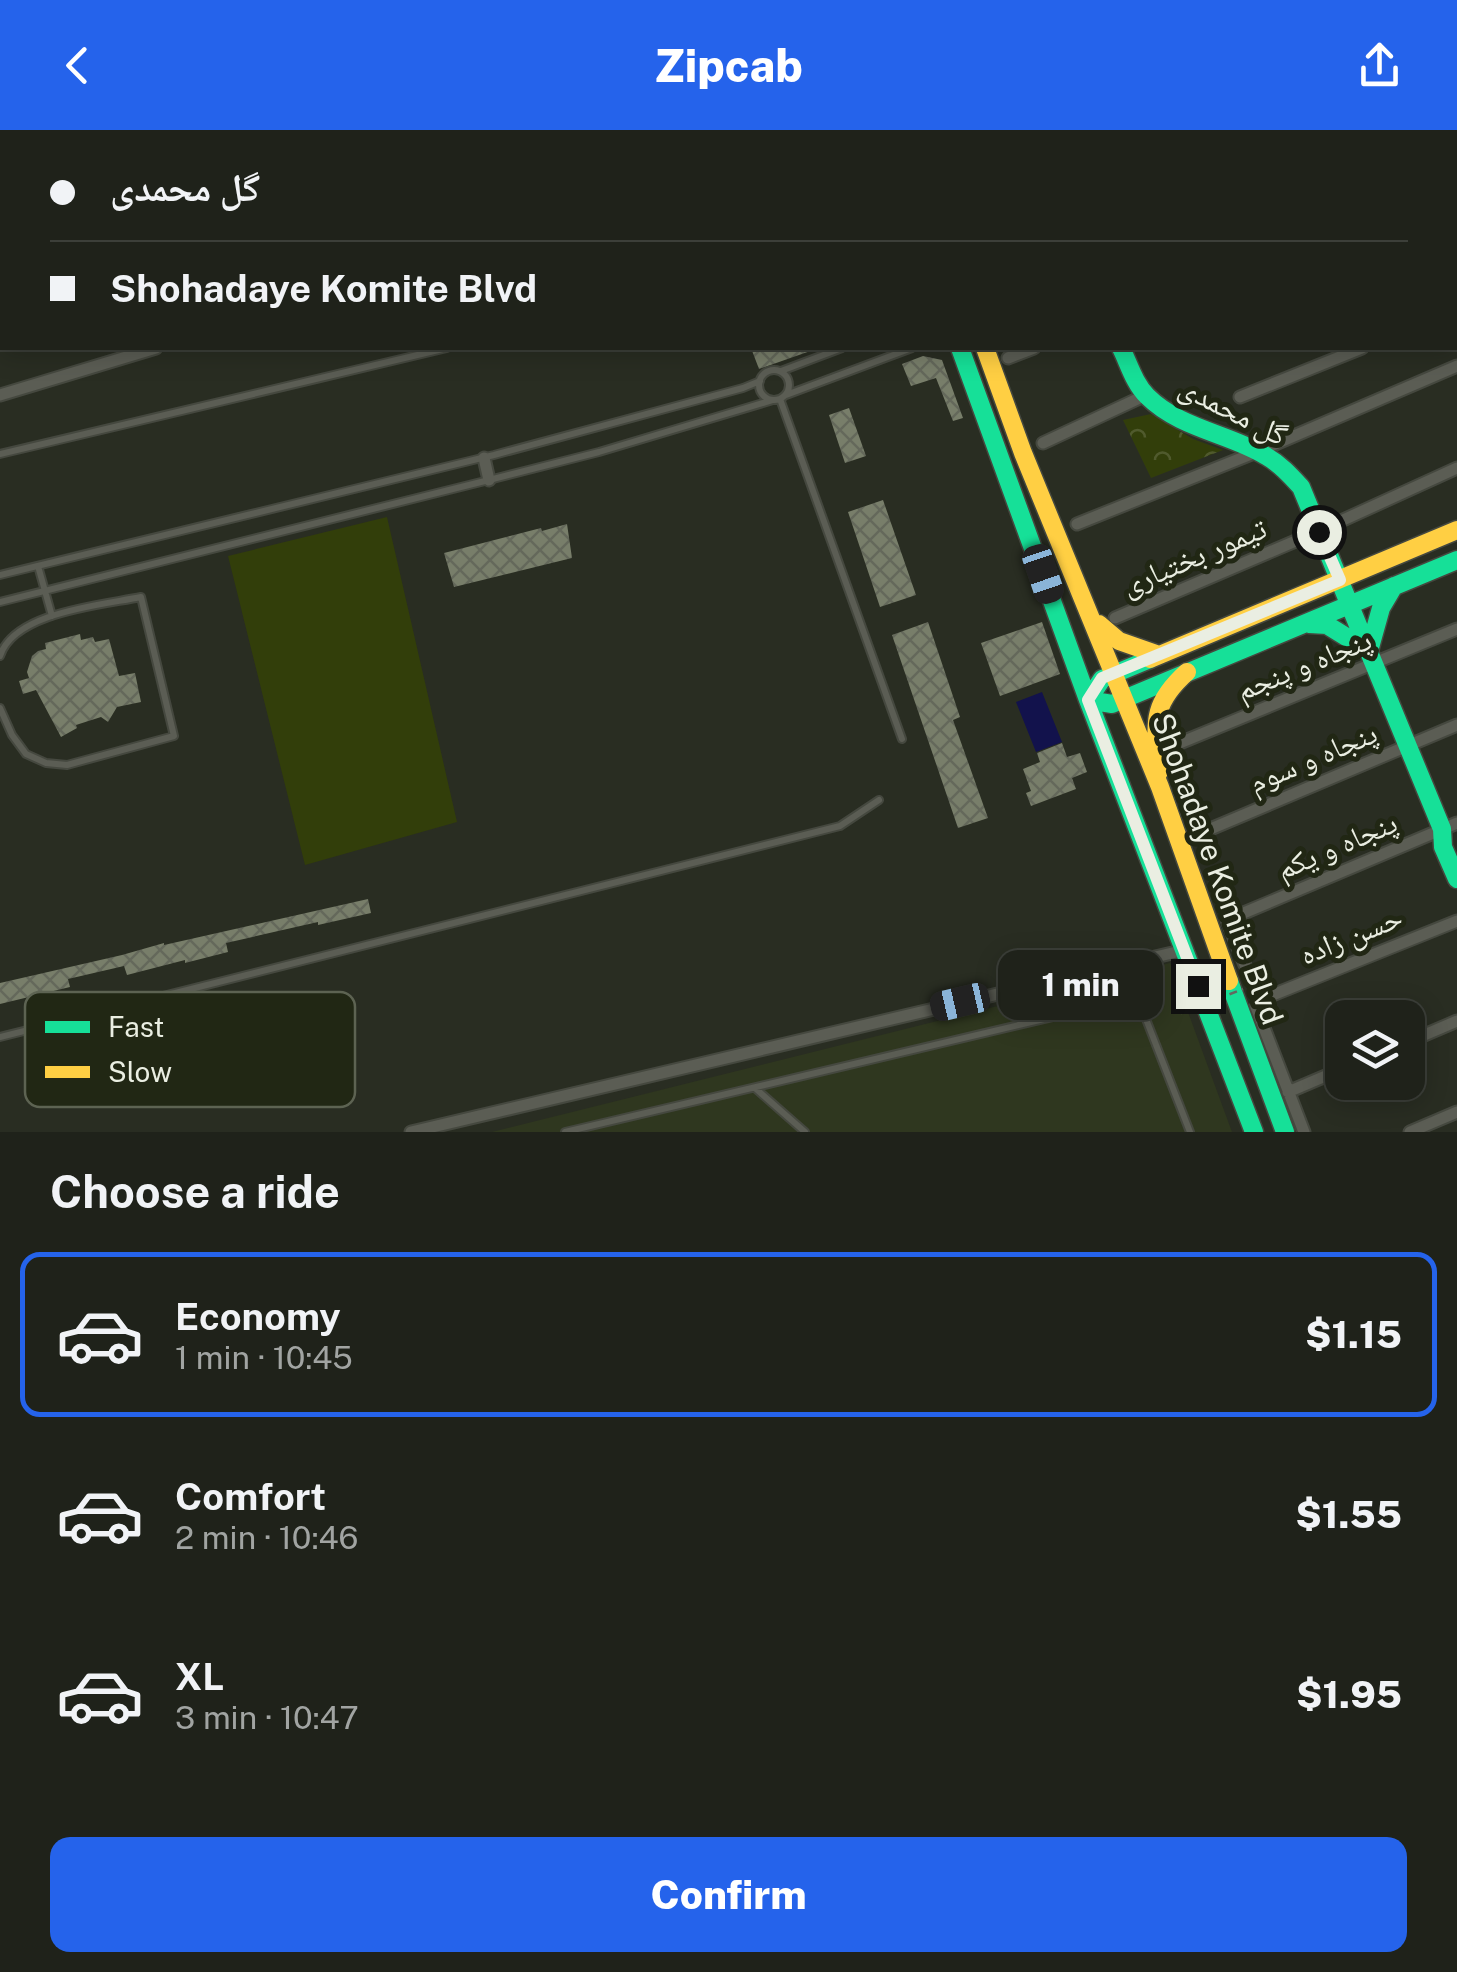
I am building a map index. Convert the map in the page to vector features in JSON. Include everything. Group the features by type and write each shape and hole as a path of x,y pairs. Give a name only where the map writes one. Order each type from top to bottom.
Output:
{"main road":[{"name":"Shohadaye Komite Blvd","path":"961,350 1088,700 1254,1132"},
{"name":"Shohadaye Komite Blvd","path":"986,350 1022,452 1090,612 1131,696 1213,938 1286,1132"},
{"name":"گل محمدی","path":"1123,350 1146,395 1181,420 1280,463 1301,487 1408,746 1450,826 1443,848 1457,879"},
{"path":"1457,530 1102,678 1088,700 1112,704 1457,560"},
{"path":"1303,624 1327,625 1372,657 1382,608 1394,586"},
{"path":"1090,612 1110,637 1159,655"},
{"path":"1160,787 1160,700 1187,672"},
{"path":"1450,826 1457,843"}],"street":[{"path":"0,394 147,350"},
{"path":"1008,358 1029,350"},
{"path":"1240,398 1357,350"},
{"path":"1077,524 1457,366"},
{"path":"1043,443 1146,395"},
{"path":"484,458 489,480"},
{"name":"تیمور بختیاری","path":"1115,618 1319,532 1457,468"},
{"name":"پنجاه و پنجم","path":"1170,747 1372,657 1457,629"},
{"name":"پنجاه و سوم","path":"1189,838 1457,726"},
{"name":"پنجاه و یکم","path":"1245,965 1226,920 1450,826"},
{"name":"حسن زاده","path":"1288,1092 1256,1007 1260,1000 1457,921"},
{"path":"411,1132 1184,950"},
{"path":"1425,1035 1457,1021"},
{"path":"1304,1132 1288,1092 1325,1076"},
{"path":"1410,1132 1457,1112"}],"lane":[{"path":"0,454 439,350"},
{"path":"0,575 484,458 743,388 760,381 766,372 781,371 837,350"},
{"path":"0,602 617,446 779,398 907,350"},
{"path":"779,398 789,382 781,371"},
{"path":"760,381 763,395 779,398"},
{"path":"779,398 902,739"},
{"path":"38,566 52,616"},
{"path":"0,656 1,650 32,623 141,596 174,736 66,764 46,764 26,754 1,713"},
{"path":"179,992 840,826 880,800"},
{"path":"564,1132 1108,1004 1132,1002 1144,1014 1190,1132"},
{"path":"0,1037 25,1031"},
{"path":"754,1087 805,1132"}],"path":[{"path":"1173,993 1181,1013 1243,989"}],"shaded area":[{"path":"1042,692 1062,742 1036,752 1016,702"},
{"path":"1170,963 1232,1132 492,1132"}],"green space":[{"path":"1151,414 1193,439 1223,450 1151,478 1123,420"},
{"path":"387,517 457,822 305,865 228,556"}],"building":[{"path":"752,350 813,350 759,369"},
{"path":"923,356 942,360 963,418 953,421 936,378 911,386 902,364"},
{"path":"849,408 866,456 845,463 829,415"},
{"path":"883,500 916,595 880,607 848,512"},
{"path":"567,524 572,558 454,587 444,553"},
{"path":"928,622 960,717 953,720 988,818 958,828 892,635"},
{"path":"1042,622 1060,674 1000,696 981,643"},
{"path":"80,634 81,640 109,639 119,676 135,673 141,702 117,707 108,722 101,717 76,725 61,737 36,690 23,694 19,681 29,678 32,656 46,649 45,643"},
{"path":"1062,743 1067,757 1080,753 1087,772 1072,778 1076,789 1031,806 1026,793 1031,791 1023,769 1040,762 1037,753"},
{"path":"368,899 371,913 226,943 228,952 185,963 127,975 124,966 68,979 70,987 25,992 25,998 0,1004 0,983"}],"traffic: fast":[{"path":"961,350 1088,700 1254,1132"},
{"path":"1122,350 1139,385 1160,407 1266,456 1301,487 1442,829 1443,847 1457,879"},
{"path":"1150,659 1102,679 1088,700 1112,704 1457,560"},
{"path":"1309,624 1327,625 1369,651 1381,608 1394,586"},
{"path":"1229,981 1285,1132"}],"traffic: slow":[{"path":"986,350 1023,453 1160,787 1229,981"},
{"path":"1150,659 1457,530"},
{"path":"1099,624 1119,641 1159,655"},
{"path":"1159,772 1157,729 1161,706 1187,672"}],"route":[{"path":"1198,986 1088,700 1102,678 1340,580 1319,532"}]}
